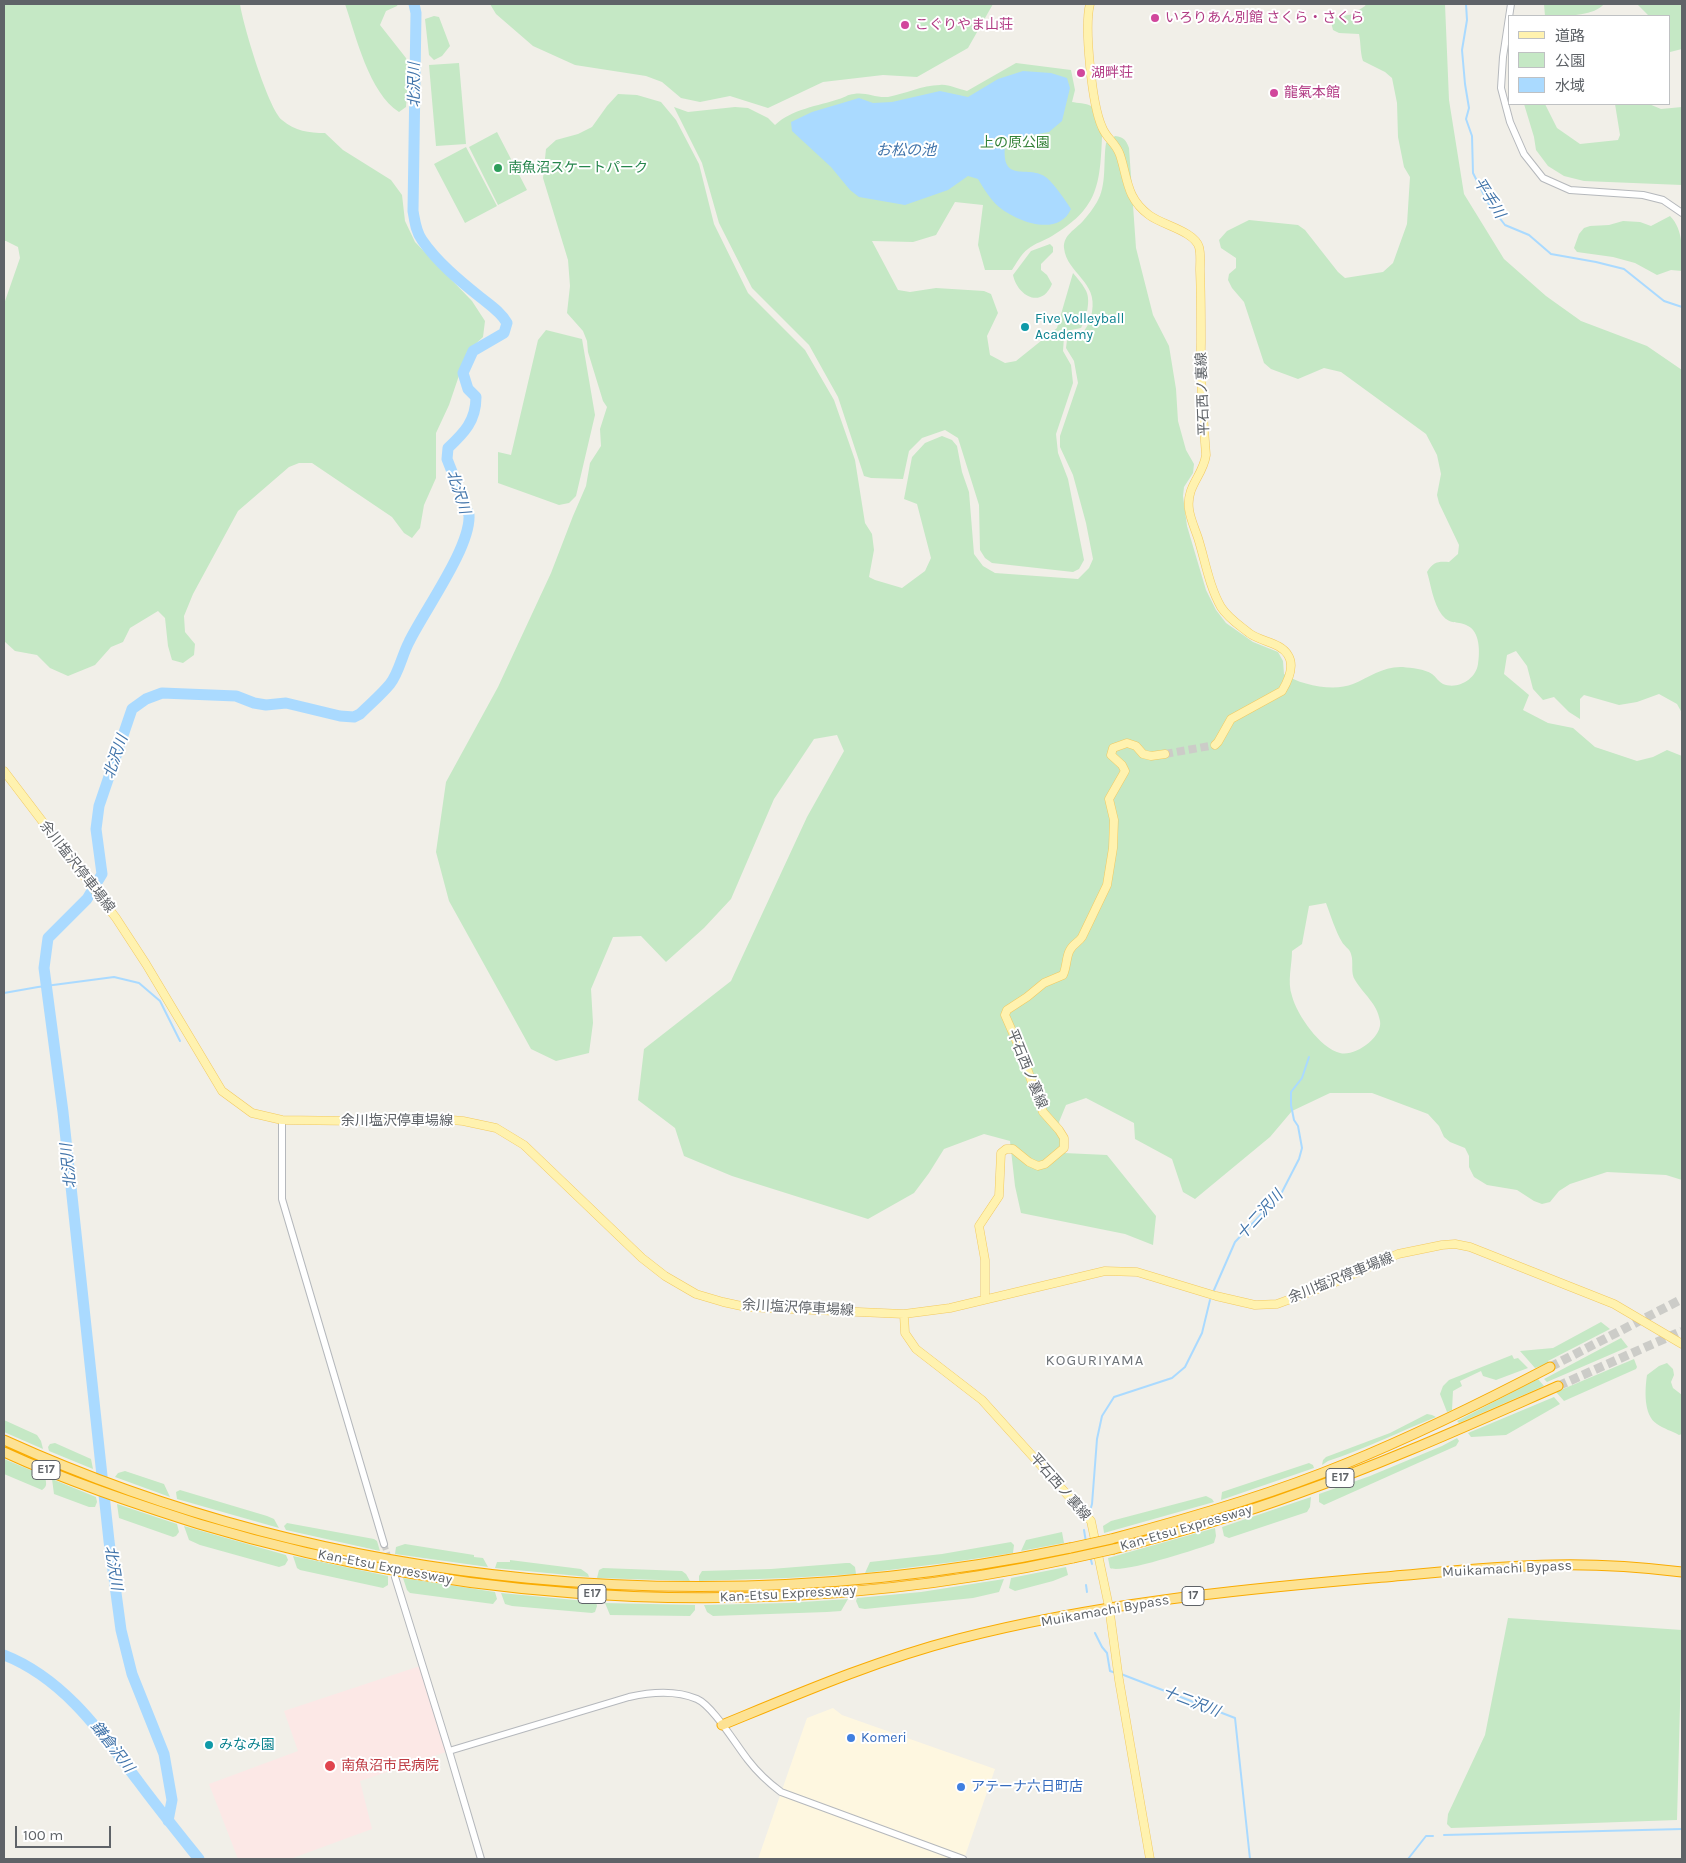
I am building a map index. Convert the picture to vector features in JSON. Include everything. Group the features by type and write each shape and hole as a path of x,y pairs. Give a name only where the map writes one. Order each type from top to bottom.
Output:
{"highway":[{"name":"Kan-Etsu Expressway","path":"4,1440 118,1486 228,1521 346,1550 461,1571 570,1583 678,1588 831,1583 934,1572 1002,1562 1112,1539 1241,1502 1344,1465 1461,1413 1550,1367"},
{"name":"Kan-Etsu Expressway","path":"4,1452 89,1487 224,1531 341,1560 459,1581 586,1594 731,1598 831,1594 934,1583 1020,1569 1114,1549 1197,1527 1296,1494 1400,1454 1558,1386"},
{"name":"Muikamachi Bypass","path":"722,1725 844,1676 926,1648 968,1637 1109,1607 1206,1594 1504,1567 1554,1565 1606,1566 1682,1572"}],"main road":[{"name":"平石西ノ裏線","path":"1090,4 1088,28 1093,94 1103,130 1115,144 1121,157 1127,186 1136,202 1149,215 1194,238 1199,248 1201,290 1200,372 1206,455 1204,465 1189,491 1189,509 1214,589 1222,608 1232,620 1252,635 1283,648 1290,657 1291,665 1282,691 1231,719 1215,745"},
{"name":"平石西ノ裏線","path":"985,1299 986,1260 979,1226 999,1196 1001,1153 1006,1149 1013,1149 1038,1166 1045,1164 1064,1148 1064,1138 1043,1112 1020,1047 1005,1015 1007,1010 1027,997 1044,982 1064,974 1069,951 1082,937 1107,885 1114,820 1109,798 1125,771 1122,764 1111,754 1113,748 1127,743 1136,746 1143,754 1151,756 1165,754"},
{"name":"余川塩沢停車場線","path":"4,771 102,899 146,964 222,1091 252,1113 282,1120 356,1121 429,1118 463,1121 496,1128 524,1144 642,1258 665,1276 696,1294 746,1307 904,1314 950,1308 1105,1271 1137,1272 1216,1296 1255,1305 1277,1304 1329,1285 1398,1254 1423,1248 1455,1244 1470,1247 1614,1304 1682,1344"},
{"name":"平石西ノ裏線","path":"904,1314 905,1333 916,1348 982,1400 1091,1521 1109,1607 1119,1680 1150,1859"}],"street":[{"path":"1508,28 1503,57 1501,88 1510,122 1524,154 1543,178 1570,190 1643,195 1664,200 1682,213"},
{"path":"282,1120 282,1199 384,1544"},
{"path":"395,1577 481,1859"},
{"path":"449,1751 649,1693 674,1693 698,1699 722,1725 766,1780 781,1792 963,1859"}],"shaded area":[{"name":"南魚沼市民病院","path":"423,1665 449,1751 360,1781 372,1829 290,1859 238,1859 209,1784 298,1751 284,1711"},
{"path":"833,1708 842,1715 995,1769 964,1859 758,1859 807,1718"}],"green space":[{"path":"4,4 240,4 263,84 276,112 282,120 302,131 325,133 343,150 391,180 402,195 405,221 415,242 472,301 485,321 483,337 467,352 449,405 436,433 436,478 424,505 420,528 412,538 404,533 392,517 312,463 299,463 289,467 238,511 193,594 184,616 185,632 195,644 194,655 183,663 172,660 168,646 165,618 158,611 130,628 123,642 111,647 95,665 68,676 50,668 37,655 15,651 4,641 4,304 20,258 18,247 4,241"},
{"path":"345,4 398,4 386,11 380,25 406,58 409,67 406,107 399,112 379,92 372,78 359,47"},
{"path":"490,4 993,4 968,48 917,77 883,75 823,82 768,108 730,96 700,102 681,98 662,82 646,76 575,65 533,46 496,14"},
{"path":"1366,4 1445,4 1449,100 1464,194 1504,259 1546,296 1581,321 1647,346 1682,370 1682,713 1677,704 1659,694 1637,702 1619,705 1584,695 1580,699 1580,719 1569,712 1554,697 1543,700 1533,689 1527,666 1516,651 1507,655 1504,674 1529,695 1523,710 1548,723 1573,728 1595,747 1637,761 1653,757 1667,750 1682,756 1682,1180 1666,1175 1607,1172 1570,1184 1559,1191 1550,1202 1542,1204 1517,1190 1487,1185 1474,1177 1469,1167 1469,1156 1465,1148 1450,1142 1444,1137 1439,1126 1428,1114 1372,1093 1330,1093 1292,1111 1270,1137 1195,1199 1183,1192 1172,1159 1135,1139 1134,1123 1086,1098 1066,1105 1059,1122 1064,1153 1107,1155 1156,1216 1153,1245 1125,1234 1021,1213 1015,1186 1010,1141 984,1134 944,1149 914,1193 868,1219 732,1176 684,1156 675,1128 638,1100 644,1049 731,981 807,817 844,751 837,735 814,739 774,799 731,899 704,928 666,962 641,936 613,937 591,989 593,1023 589,1053 556,1061 531,1049 449,901 436,852 446,782 498,687 551,573 586,486 590,463 601,446 600,429 607,407 603,401 583,331 567,313 570,286 568,260 543,178 546,149 556,140 578,134 592,127 618,94 637,95 661,102 676,120 699,164 714,224 748,293 805,350 834,400 855,460 865,523 872,534 874,550 869,577 902,588 925,571 931,558 917,504 904,499 912,457 925,443 942,436 952,440 957,446 962,472 969,492 974,554 983,566 995,573 1078,579 1089,568 1093,559 1086,523 1073,475 1060,447 1060,436 1078,383 1074,361 1066,348 1067,340 1074,334 1083,332 1087,327 1093,301 1087,285 1070,265 1066,257 1064,243 1070,233 1090,212 1100,195 1106,143 1115,136 1123,138 1129,148 1136,248 1153,315 1169,346 1176,389 1178,421 1186,450 1194,464 1193,473 1184,487 1183,496 1187,526 1206,590 1216,610 1226,623 1253,642 1278,652 1283,661 1284,674 1308,684 1327,687 1345,686 1389,668 1403,667 1426,671 1443,684 1455,686 1470,679 1474,674 1478,664 1479,648 1477,637 1472,629 1464,624 1448,621 1442,615 1434,600 1427,572 1436,563 1449,562 1458,554 1459,545 1439,503 1437,495 1441,474 1437,455 1426,434 1341,372 1324,368 1298,379 1271,369 1264,363 1244,302 1228,280 1229,274 1236,268 1236,258 1221,248 1219,240 1227,231 1249,220 1298,225 1305,230 1338,272 1345,278 1383,272 1393,263 1407,224 1410,177 1404,167 1398,137 1397,103 1392,78 1385,72 1363,61 1359,34 1339,33 1333,30 1331,22 1334,18 1353,14","holes":["1326,903 1335,928 1352,957 1354,977 1376,1009 1380,1021 1380,1027 1373,1039 1353,1052 1340,1053 1332,1050 1317,1038 1299,1012 1291,990 1292,951 1302,944 1309,906"]},
{"path":"1544,4 1604,4 1585,14 1545,15"},
{"path":"1637,4 1682,4 1682,49 1671,52 1671,15 1648,15"},
{"path":"434,16 439,17 450,46 442,56 434,60 429,55 425,19"},
{"path":"459,63 466,144 436,146 429,65"},
{"name":"上の原公園","path":"1016,63 1071,70 1075,90 1072,102 1091,106 1099,116 1102,133 1100,170 1093,195 1079,216 1049,238 1025,251 1012,270 985,270 978,245 983,205 955,202 936,235 913,242 872,241 898,290 910,292 936,288 984,291 991,294 998,313 987,336 990,355 1005,363 1016,361 1057,328 1073,273 1084,287 1088,303 1083,324 1081,328 1071,330 1064,337 1063,351 1071,365 1073,383 1056,434 1058,453 1068,479 1084,560 1079,569 1073,572 992,563 985,558 980,550 979,505 958,438 945,430 922,438 909,451 903,479 864,476 838,397 809,345 752,288 719,223 702,163 674,107 688,112 735,107 748,108 768,118 775,125 789,115 852,94 888,97 933,85 950,86 967,91"},
{"path":"1524,105 1546,105 1557,128 1580,144 1618,140 1620,135 1615,105 1651,105 1661,109 1682,107 1682,185 1584,181 1564,176 1548,166 1536,150"},
{"name":"南魚沼スケートパーク","path":"497,132 527,190 498,205 469,147"},
{"path":"466,147 497,206 465,223 434,164"},
{"path":"1670,216 1675,222 1680,235 1682,271 1671,270 1657,275 1635,263 1613,257 1577,252 1574,248 1579,234 1584,228 1590,226 1609,225 1623,221 1640,222 1651,226"},
{"path":"1050,244 1053,247 1053,252 1041,264 1041,270 1047,275 1052,284 1042,296 1030,297 1019,288 1013,275 1031,251"},
{"path":"546,330 582,339 595,415 576,496 569,503 559,505 498,483 498,452 511,455 538,340"},
{"path":"1601,1322 1610,1329 1548,1361 1549,1363 1535,1368 1520,1351 1553,1348"},
{"path":"1621,1338 1628,1347 1547,1382 1544,1379"},
{"path":"1512,1355 1514,1359 1518,1358 1528,1368 1496,1380 1483,1376 1481,1371 1460,1381 1462,1386 1453,1391 1452,1410 1447,1412 1440,1394 1443,1386 1449,1380"},
{"path":"1634,1359 1636,1369 1564,1401 1556,1392"},
{"path":"1667,1363 1673,1369 1674,1375 1671,1382 1673,1388 1682,1395 1682,1434 1679,1435 1652,1420 1647,1408 1647,1375 1659,1366"},
{"path":"1538,1379 1544,1386 1459,1423 1457,1421"},
{"path":"1554,1397 1560,1404 1506,1435 1471,1437 1468,1433"},
{"path":"1427,1414 1436,1417 1322,1465 1326,1457 1390,1433"},
{"path":"4,1420 37,1435 43,1449 4,1432"},
{"path":"1457,1438 1459,1441 1456,1446 1324,1505 1319,1502 1319,1494 1370,1476"},
{"path":"55,1443 91,1459 93,1469 49,1451 48,1447 50,1444"},
{"path":"4,1459 45,1476 45,1487 42,1490 4,1474"},
{"path":"1309,1463 1314,1468 1221,1500 1222,1492"},
{"path":"125,1471 164,1484 170,1497 115,1477 118,1473"},
{"path":"52,1479 96,1497 95,1507 89,1507 54,1494"},
{"path":"180,1490 267,1516 274,1519 279,1528 177,1499 176,1492"},
{"path":"1206,1496 1214,1502 1104,1533 1103,1526 1111,1521"},
{"path":"1311,1497 1310,1507 1307,1512 1229,1538 1224,1536 1222,1527"},
{"path":"117,1504 177,1524 179,1532 173,1537 119,1518"},
{"path":"287,1523 374,1539 377,1541 380,1551 286,1530 284,1526"},
{"path":"184,1526 286,1555 288,1560 285,1565 279,1567 200,1545 189,1540"},
{"path":"1215,1528 1216,1536 1214,1543 1144,1564 1117,1569 1110,1568 1108,1558"},
{"path":"1062,1532 1064,1543 1021,1551 1026,1540"},
{"path":"1011,1542 1014,1545 1013,1553 865,1573 870,1562 942,1554"},
{"path":"405,1544 474,1555 474,1557 483,1558 488,1567 395,1554 396,1547"},
{"path":"293,1556 388,1576 388,1585 383,1588 300,1570 297,1568"},
{"path":"510,1560 581,1569 589,1577 495,1568 497,1562 510,1562"},
{"path":"850,1563 855,1567 856,1574 699,1581 702,1571 771,1569"},
{"path":"1066,1567 1068,1575 1053,1581 1015,1591 1009,1588 1011,1578"},
{"path":"603,1568 682,1571 690,1581 597,1578 599,1570"},
{"path":"403,1578 495,1592 497,1599 493,1604 410,1593"},
{"path":"1004,1579 999,1592 973,1598 865,1609 859,1608 856,1601 857,1598 921,1592"},
{"path":"501,1593 596,1602 597,1606 595,1612 592,1613 512,1606 505,1604"},
{"path":"848,1599 841,1611 827,1612 713,1616 707,1612 704,1605 787,1603"},
{"path":"605,1603 695,1605 695,1610 690,1616 610,1615"},
{"path":"1508,1618 1682,1630 1677,1820 1451,1828 1447,1824 1448,1814 1485,1735"}],"water":[{"name":"お松の池","path":"1023,71 1051,73 1067,78 1070,88 1062,121 1049,132 1021,137 1005,145 1005,158 1007,165 1012,170 1032,172 1047,178 1071,209 1065,218 1057,223 1047,225 1036,224 1006,212 987,194 978,179 968,176 948,190 905,205 859,197 850,190 831,167 792,131 791,122 812,112 859,98 873,103 892,102 940,91 968,97 998,79"}],"waterway":[{"name":"北沢川","path":"168,1821 172,1800 164,1754 132,1674 121,1630 109,1541 63,1112 44,968 48,938 87,899 102,874 96,829 99,806 132,709 146,699 162,693 236,696 254,703 266,705 286,703 340,716 354,717 360,714 393,680 409,642 463,544 468,528 469,515 447,459 448,448 468,426 474,413 476,397 468,389 463,373 473,351 504,333 507,323 502,315 442,263 428,248 417,230 413,211 416,13 414,4"},
{"name":"平手川","path":"1466,4 1467,20 1462,50 1469,108 1466,119 1472,136 1473,173 1488,203 1505,225 1529,235 1551,254 1624,269 1664,301 1682,307"},
{"path":"4,993 114,977 139,983 160,1001 180,1041"},
{"name":"十二沢川","path":"1214,1290 1235,1242 1282,1192 1299,1159 1302,1148 1298,1126 1294,1120 1291,1105 1291,1092 1302,1078 1309,1057"},
{"name":"十二沢川","path":"1090,1511 1097,1439 1102,1416 1114,1397 1172,1378 1185,1367 1202,1333 1210,1300"},
{"name":"十二沢川","path":"1084,1530 1086,1542"},
{"name":"十二沢川","path":"1090,1556 1092,1564"},
{"name":"十二沢川","path":"1086,1585 1087,1592"},
{"name":"十二沢川","path":"1095,1633 1107,1653 1110,1671 1116,1673"},
{"name":"鎌倉沢川","path":"4,1655 25,1665 45,1678 79,1708 110,1744 199,1859"},
{"name":"十二沢川","path":"1121,1674 1235,1718 1250,1859"},
{"path":"1444,1835 1682,1829"},
{"path":"1408,1859 1426,1836 1433,1836"}],"tunnel":[{"path":"1165,754 1215,745"},
{"path":"1550,1367 1682,1299"},
{"path":"1558,1386 1682,1331"},
{"path":"384,1544 390,1562"}],"place":[{"name":"いろりあん別館 さくら・さくら","path":"1155,18"},
{"name":"こぐりやま山荘","path":"905,25"},
{"name":"湖畔荘","path":"1081,73"},
{"name":"龍氣本館","path":"1274,93"},
{"name":"南魚沼スケートパーク","path":"498,168"},
{"name":"Five Volleyball Academy","path":"1025,327"},
{"name":"Komeri","path":"851,1738"},
{"name":"みなみ園","path":"209,1745"},
{"name":"南魚沼市民病院","path":"330,1766"},
{"name":"アテーナ六日町店","path":"961,1787"}],"district":[{"name":"KOGURIYAMA","path":"1095,1361"}]}
